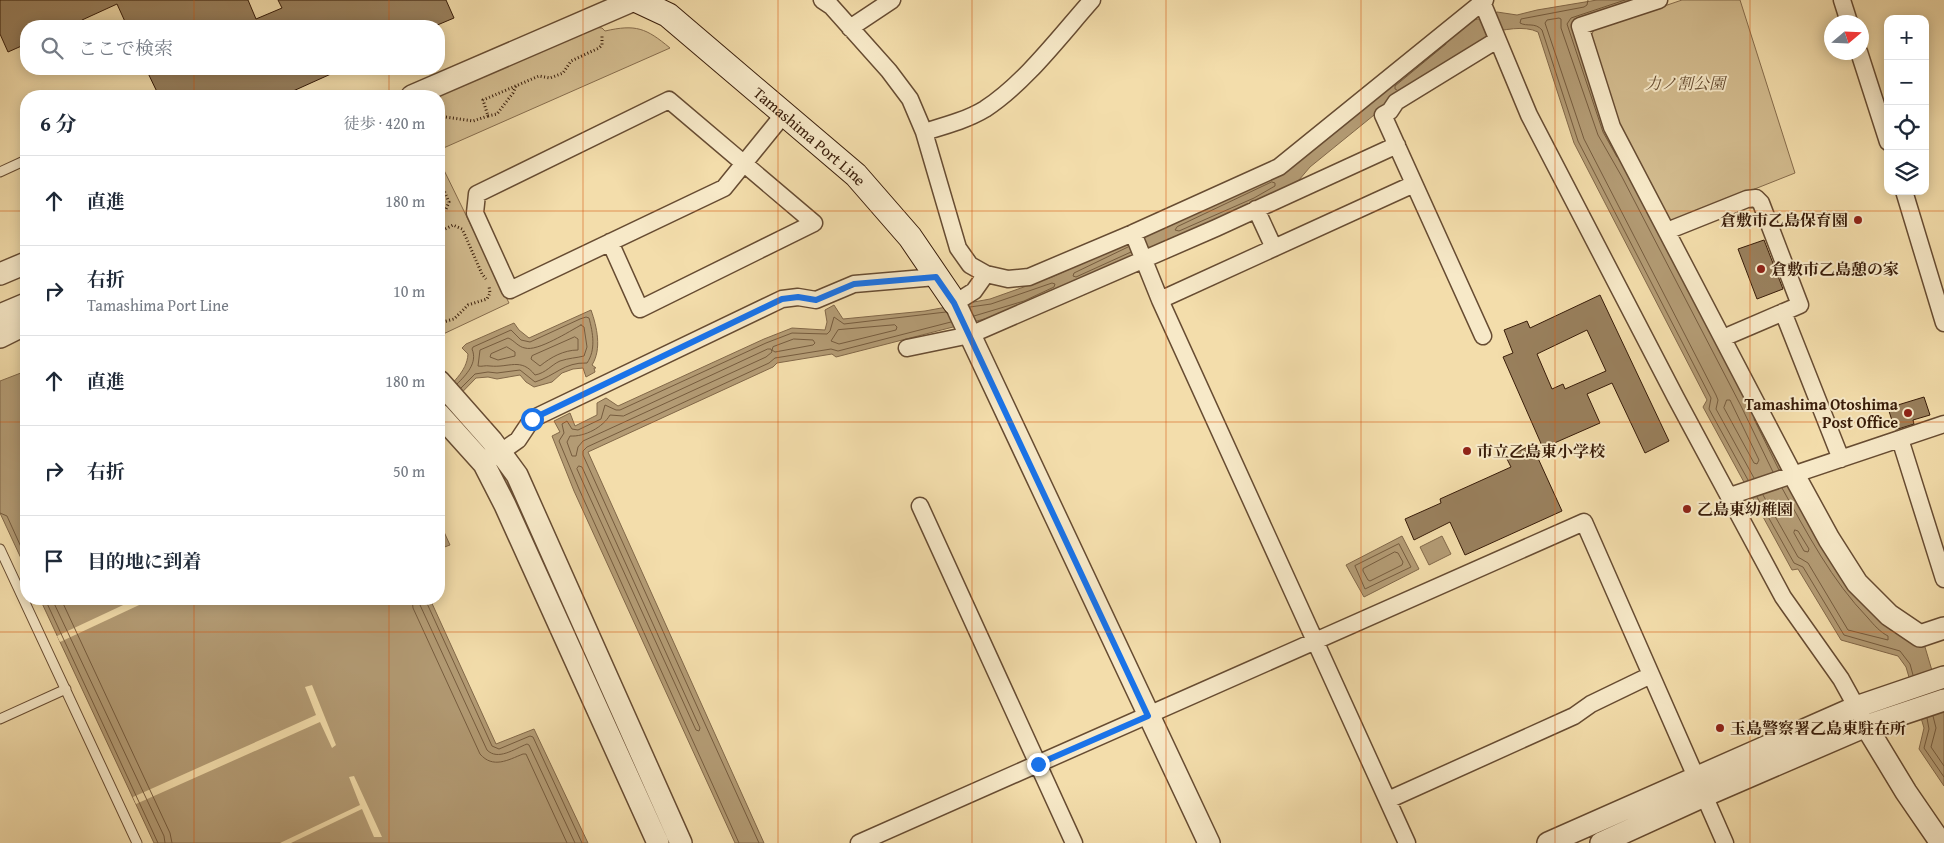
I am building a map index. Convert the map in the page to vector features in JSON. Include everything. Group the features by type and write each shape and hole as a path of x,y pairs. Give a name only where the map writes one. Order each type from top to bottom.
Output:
{"main road":[{"name":"Tamashima Port Line","path":"635,0 668,16 856,175 910,237 954,303"}],"street":[{"path":"426,90 635,0"},
{"path":"822,0 831,6 889,71 910,99 924,132 958,248 970,266 986,274 1008,279 1029,277 1134,234 1279,167 1483,1 1529,116 1672,389 1737,493 1783,597 1841,679 1866,726 1906,792 1941,843"},
{"path":"850,28 892,0"},
{"path":"924,132 984,110 1016,85 1092,0"},
{"path":"1659,0 1580,26 1612,127 1794,475 1857,583 1875,603 1903,626 1920,636 1944,628"},
{"path":"1842,0 1847,15"},
{"path":"1383,115 1390,111 1396,102 1497,40"},
{"path":"1862,60 1884,130"},
{"path":"1372,90 1483,336"},
{"path":"610,242 640,309 814,223 744,164 669,100 477,194 475,213 510,290 610,242 724,188 744,164 784,114"},
{"path":"907,348 970,335 1216,228 1396,145"},
{"path":"1160,300 1414,184"},
{"path":"1905,195 1944,323"},
{"path":"1667,231 1748,199 1756,198 1761,202 1800,305 1723,338"},
{"path":"1256,209 1259,211 1274,248"},
{"path":"1134,234 1160,300 1407,843"},
{"path":"0,274 20,266"},
{"path":"986,274 974,291 954,303 1209,843"},
{"path":"492,458 518,440 532,419 782,299 798,297 816,300 854,284 936,277"},
{"path":"0,315 20,307"},
{"path":"1783,312 1841,459"},
{"path":"0,336 20,327"},
{"path":"445,388 492,440 492,458 505,505 658,843"},
{"path":"445,419 492,458 517,475 681,843"},
{"path":"1737,493 1944,424"},
{"path":"1900,439 1944,579"},
{"path":"920,506 1074,843"},
{"path":"859,843 1584,522 1725,843"},
{"path":"1388,800 1574,716 1591,704 1651,675"},
{"path":"1601,843 1700,786 1856,707 1944,677"},
{"path":"1548,843 1866,726 1944,700"}],"lane":[{"path":"0,172 20,163"},
{"path":"0,549 20,591"},
{"path":"26,605 137,843"},
{"path":"0,719 66,689"}],"path":[{"path":"488,116 483,100 539,76 550,78 563,73 571,61 600,48 602,45 602,28"},
{"path":"445,117 473,121 497,114 516,85"},
{"path":"445,193 449,202 445,209"},
{"path":"445,229 453,225 462,229 482,274 487,280 490,293 487,299 468,305 454,319 445,321"}],"green space":[{"name":"力ノ割公園","path":"1682,0 1740,0 1795,173 1674,221 1667,218 1618,126 1589,39 1594,30"},
{"path":"594,27 602,28 605,31 625,28 640,29 654,36 670,48 445,147 444,90"},
{"path":"445,172 509,303 445,333"}],"water":[{"path":"1597,0 1640,0 1572,23 1608,130 1848,578 1925,647 1944,711 1944,786 1919,749 1924,728 1906,667 1898,656 1841,640 1798,569 1792,570 1703,407 1707,400 1574,143 1538,32 1526,29 1513,29 1488,33 1487,41 1379,111 1310,167 1299,180 1256,203 996,316 836,357 832,354 777,363 773,367 588,452 764,843 735,843 574,491 552,436 560,432 554,421 570,413 575,426 597,415 597,403 606,398 618,406 792,328 825,330 827,322 825,310 834,305 843,319 925,311 990,299 1052,277 1249,188 1464,22 1478,19 1483,20 1497,12 1517,15"},
{"path":"591,310 598,338 597,352 592,365 596,368 594,368 595,372 586,377 583,368 573,369 562,373 552,382 534,387 520,375 497,379 488,377 476,378 445,410 445,390 458,377 465,366 468,354 462,348 466,344 514,323 529,338"},
{"path":"20,373 20,556 0,513 0,381"},
{"path":"445,534 450,545 445,547"},
{"path":"1402,536 1419,569 1364,597 1346,565"},
{"path":"1442,536 1451,554 1429,565 1420,547"},
{"path":"43,605 433,605 496,744 534,729 588,843 154,843"}],"pier":[{"path":"123,605 139,605 60,642 57,636"},
{"path":"312,685 336,745 332,748 320,722 136,804 133,797 316,715 305,687"},
{"path":"354,776 382,837 374,837 362,809 291,843 280,843 360,805 349,777"}],"building":[{"path":"0,0 248,0 256,19 282,8 278,0 446,0 454,18 445,22 445,20 124,20 117,4 82,20 20,20 20,47 8,52 0,34"},
{"path":"149,75 329,75 295,90 156,90"},
{"name":"倉敷市乙島憩の家","path":"1764,240 1783,289 1757,299 1738,249"},
{"path":"1600,295 1669,441 1645,453 1612,383 1587,394 1600,423 1543,448 1503,357 1513,353 1504,330 1527,321 1530,328","holes":["1587,330 1606,371 1565,389 1563,384 1552,389 1537,354"]},
{"path":"1924,397 1930,415 1913,420 1914,424 1895,430 1888,408"},
{"path":"1532,445 1562,511 1465,555 1450,522 1414,540 1405,519 1441,503 1440,499 1511,467 1506,457"}],"place":[{"name":"倉敷市乙島保育園","path":"1858,220"},
{"name":"倉敷市乙島憩の家","path":"1761,269"},
{"name":"Tamashima Otoshima Post Office","path":"1908,413"},
{"name":"市立乙島東小学校","path":"1467,451"},
{"name":"乙島東幼稚園","path":"1687,509"},
{"name":"玉島警察署乙島東駐在所","path":"1720,728"}],"route":[{"path":"532,419 782,299 798,297 816,300 854,284 936,277 954,303 1148,716 1038,764"}]}
